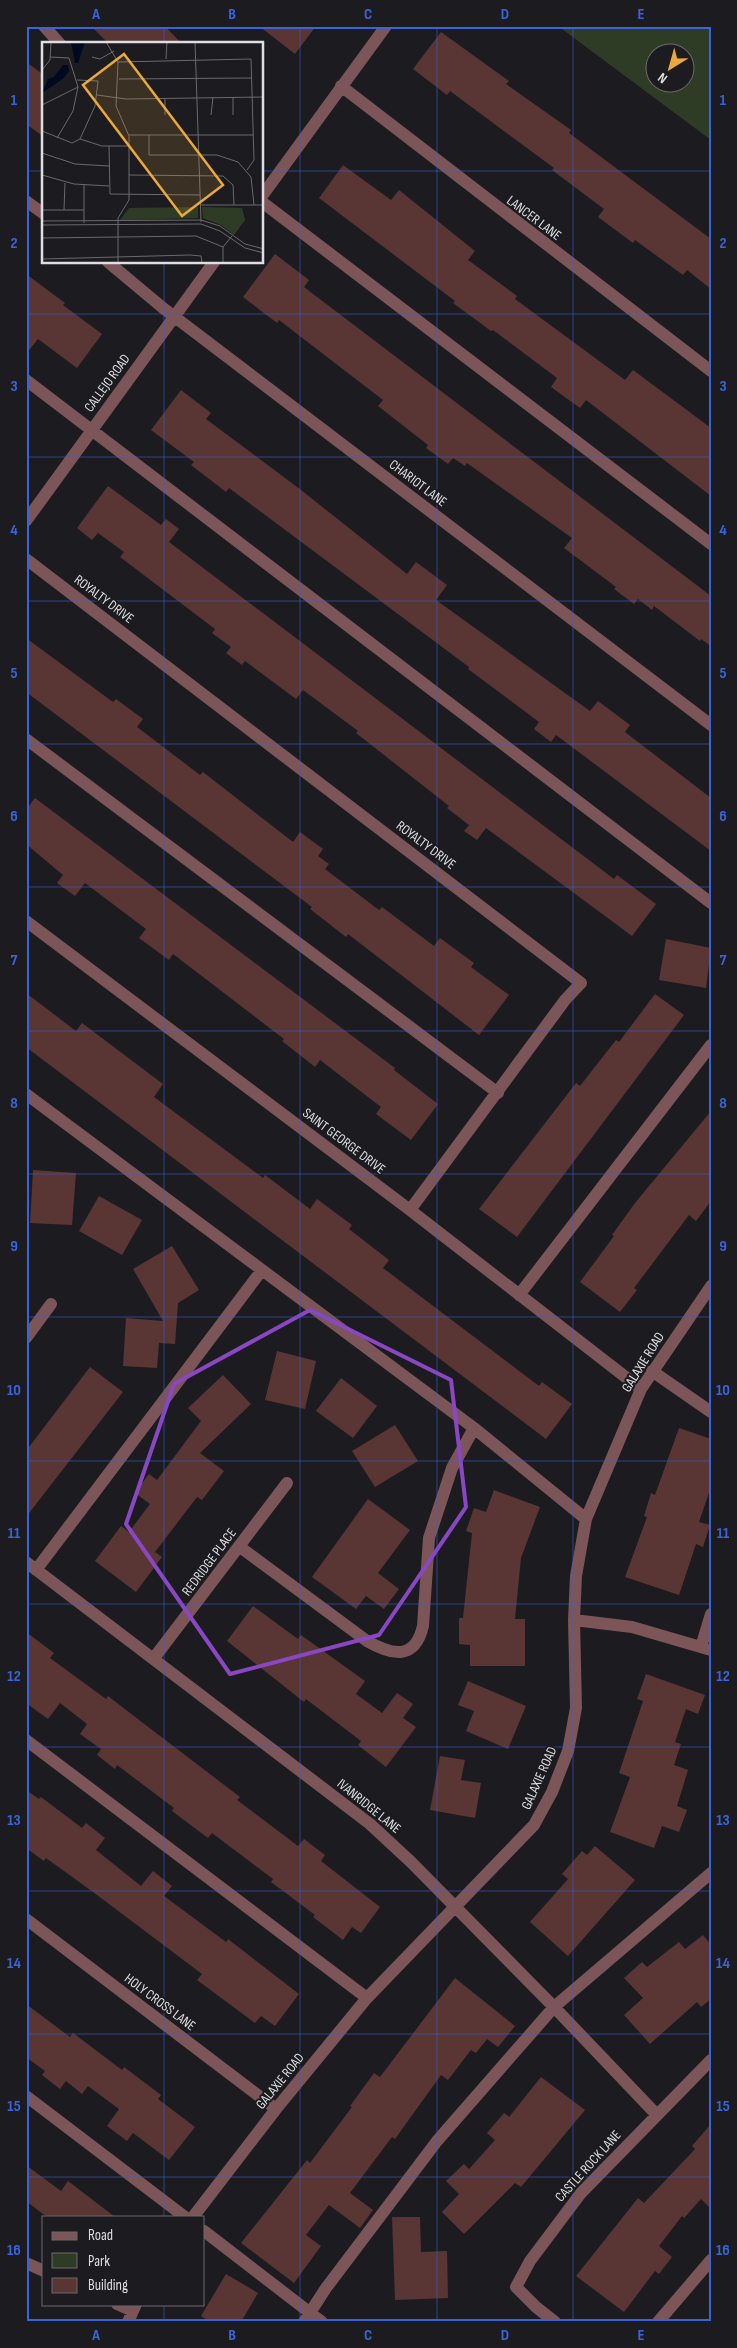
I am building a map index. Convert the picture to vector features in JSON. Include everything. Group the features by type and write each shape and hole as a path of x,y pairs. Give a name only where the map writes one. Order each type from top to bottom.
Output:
{"street":[{"path":"44,26 58,42"},
{"path":"264,193 386,26"},
{"name":"LANCER LANE","path":"341,86 711,371"},
{"path":"26,201 42,213"},
{"path":"264,204 711,544"},
{"name":"CHARIOT LANE","path":"110,264 174,316 711,725"},
{"name":"CALLEJO ROAD","path":"26,521 213,264"},
{"path":"26,380 711,902"},
{"name":"ROYALTY DRIVE","path":"26,559 581,983 565,1000 410,1210"},
{"path":"26,738 498,1093"},
{"name":"SAINT GEORGE DRIVE","path":"26,921 410,1210 641,1388"},
{"path":"519,1295 711,1045"},
{"path":"26,1094 474,1428 586,1519"},
{"path":"31,1566 262,1270"},
{"name":"GALAXIE ROAD","path":"194,2216 276,2109 367,1998 534,1825 552,1792 568,1751 576,1708 574,1620 576,1576 586,1519 641,1388 711,1286"},
{"path":"26,1338 52,1304"},
{"path":"652,1371 711,1412"},
{"path":"240,1547 367,1641 382,1649 399,1653 412,1648 420,1639 423,1626 429,1538 452,1468 474,1428"},
{"name":"REDRIDGE PLACE","path":"154,1658 287,1483"},
{"name":"IVANRIDGE LANE","path":"31,1566 370,1824 411,1862 656,2114"},
{"path":"574,1620 632,1626 706,1649 711,1614"},
{"path":"26,1740 367,1998"},
{"path":"307,2317 326,2288 437,2141 554,2007 711,1873"},
{"name":"HOLY CROSS LANE","path":"26,1919 276,2109"},
{"name":"CASTLE ROCK LANE","path":"556,2322 536,2307 516,2286 530,2261 581,2193 656,2114 711,2060"},
{"path":"26,2096 184,2216"},
{"path":"205,2232 307,2317 322,2322"},
{"path":"658,2322 711,2260"},
{"path":"26,2263 42,2270"},
{"path":"121,2306 132,2312"}],"highlighted area":[{"path":"310,1310 451,1380 466,1507 379,1635 230,1674 126,1524 174,1384"}],"green space":[{"path":"558,26 711,26 711,140 647,92 694,92 694,42 644,42 644,90"}],"building":[{"path":"91,26 165,26 180,42 107,42"},
{"path":"259,26 316,26 295,54"},
{"path":"441,32 509,81 506,84 571,130 569,133 711,239 711,289 687,270 683,275 635,240 633,243 598,217 604,209 552,170 554,168 450,91 447,95 413,69"},
{"path":"26,62 42,74 42,136 26,124"},
{"path":"343,165 391,200 399,190 475,251 468,260 517,296 515,299 625,380 633,370 711,428 711,496 586,400 580,408 551,387 557,378 453,303 455,301 319,198"},
{"path":"275,254 309,280 304,287 711,596 711,646 701,639 700,641 654,606 652,610 638,599 634,604 614,589 616,587 564,548 572,538 467,463 465,466 453,458 448,464 426,448 428,445 378,406 383,400 279,320 277,323 243,297"},
{"path":"26,274 102,334 77,368 38,339 26,354"},
{"path":"181,390 211,413 206,419 301,490 407,574 416,562 447,585 436,600 590,711 598,701 630,725 625,732 711,798 711,851 556,735 551,742 534,729 539,722 468,669 469,667 229,488 226,492 191,465 194,462 151,430"},
{"path":"108,486 161,525 166,519 179,529 169,542 614,879 617,875 656,904 632,936 486,828 477,840 464,831 469,825 447,808 449,806 356,733 358,731 303,690 296,699 245,661 242,665 226,653 231,647 212,633 215,629 120,557 124,552 98,533 92,540 77,528"},
{"path":"26,638 113,702 116,699 143,719 137,727 200,775 203,772 293,842 300,832 323,849 318,856 329,864 325,869 379,910 382,907 434,946 440,938 474,963 471,967 509,995 479,1035 348,934 346,937 310,909 312,907 26,692"},
{"path":"35,798 395,1068 394,1070 438,1104 411,1140 376,1114 381,1107 320,1060 315,1067 282,1041 284,1039 173,954 169,960 139,938 146,929 85,883 75,896 57,883 63,875 26,844 26,810"},
{"path":"666,939 711,948 706,988 659,980"},
{"path":"26,993 76,1031 82,1023 163,1084 154,1097 263,1178 265,1175 310,1209 317,1199 352,1225 349,1229 389,1260 383,1268 539,1386 542,1382 572,1404 546,1439 26,1047"},
{"path":"655,994 684,1015 517,1237 479,1209 576,1083 580,1086 616,1040 619,1042"},
{"path":"711,1111 711,1201 696,1221 689,1215 634,1288 637,1290 620,1312 580,1282 614,1236 612,1235 635,1203"},
{"path":"33,1170 76,1173 72,1225 30,1223"},
{"path":"99,1196 142,1220 122,1255 79,1231"},
{"path":"172,1246 199,1290 178,1303 175,1344 159,1343 157,1368 123,1366 126,1318 163,1321 133,1269"},
{"path":"277,1351 316,1361 305,1409 265,1400"},
{"path":"90,1367 123,1392 26,1517 26,1451"},
{"path":"223,1375 251,1404 200,1453 224,1471 202,1500 197,1497 155,1552 162,1557 136,1592 95,1561 121,1526 129,1532 150,1504 135,1493 149,1474 157,1480 201,1421 188,1408"},
{"path":"341,1378 377,1406 353,1438 316,1411"},
{"path":"395,1425 418,1461 375,1487 352,1451"},
{"path":"679,1428 711,1439 711,1487 699,1522 710,1525 703,1547 696,1544 679,1595 625,1577 647,1517 644,1516 651,1493 655,1495"},
{"path":"494,1490 540,1507 521,1558 515,1619 525,1619 525,1666 470,1666 470,1645 459,1644 459,1618 463,1618 472,1533 466,1531 474,1508 486,1512"},
{"path":"368,1499 410,1530 378,1573 399,1589 384,1609 366,1596 356,1609 312,1577"},
{"path":"253,1606 298,1639 301,1635 365,1681 356,1694 382,1713 397,1693 413,1704 403,1718 416,1727 386,1767 358,1745 361,1741 306,1699 304,1702 227,1641"},
{"path":"26,1632 54,1653 50,1658 106,1699 108,1696 240,1797 237,1800 298,1846 304,1839 325,1855 321,1861 380,1907 361,1933 352,1927 343,1940 313,1917 315,1915 271,1882 273,1879 212,1833 208,1838 172,1811 174,1808 117,1765 115,1769 97,1755 101,1749 80,1734 87,1724 60,1703 48,1719 26,1703"},
{"path":"646,1674 705,1695 698,1714 686,1709 675,1742 681,1744 674,1765 688,1770 677,1806 687,1810 679,1832 662,1826 654,1848 610,1832 630,1777 619,1773 643,1701 637,1699"},
{"path":"468,1681 526,1706 508,1749 466,1731 474,1711 458,1705"},
{"path":"440,1756 465,1760 461,1780 481,1783 475,1818 430,1810"},
{"path":"26,1790 39,1799 41,1797 82,1828 86,1823 105,1838 96,1850 141,1886 153,1871 172,1886 164,1896 226,1942 228,1939 299,1994 275,2026 261,2016 255,2023 197,1980 202,1974 46,1858 44,1861 26,1848"},
{"path":"595,1846 635,1880 568,1956 530,1922 568,1879 562,1874 582,1851 587,1855"},
{"path":"703,1935 711,1945 711,1999 701,2007 697,2002 650,2044 624,2015 643,1998 624,1978 642,1962 647,1967 679,1942 685,1949"},
{"path":"455,1978 515,2026 498,2047 487,2039 476,2053 471,2050 448,2080 441,2075 395,2139 392,2137 350,2193 373,2210 360,2228 329,2205 306,2235 321,2246 294,2283 241,2243 307,2160 310,2163 352,2107 350,2106 374,2073 380,2077"},
{"path":"26,2004 70,2037 73,2033 122,2070 124,2067 161,2095 158,2099 195,2127 169,2160 133,2133 127,2141 107,2126 119,2109 88,2086 82,2094 66,2081 60,2089 42,2075 45,2071 26,2057"},
{"path":"541,2077 585,2110 521,2187 515,2183 464,2234 442,2212 459,2194 446,2181 464,2164 469,2169 495,2140 487,2133 504,2113 509,2117"},
{"path":"711,2124 711,2209 701,2199 684,2218 682,2216 659,2246 672,2257 659,2274 655,2271 624,2312 576,2276 638,2198 644,2203 695,2149 692,2146"},
{"path":"26,2165 61,2191 68,2181 114,2216 46,2216 26,2201"},
{"path":"392,2217 420,2217 421,2252 447,2251 448,2298 395,2300"},
{"path":"226,2274 258,2293 241,2322 210,2322 201,2316"}]}
